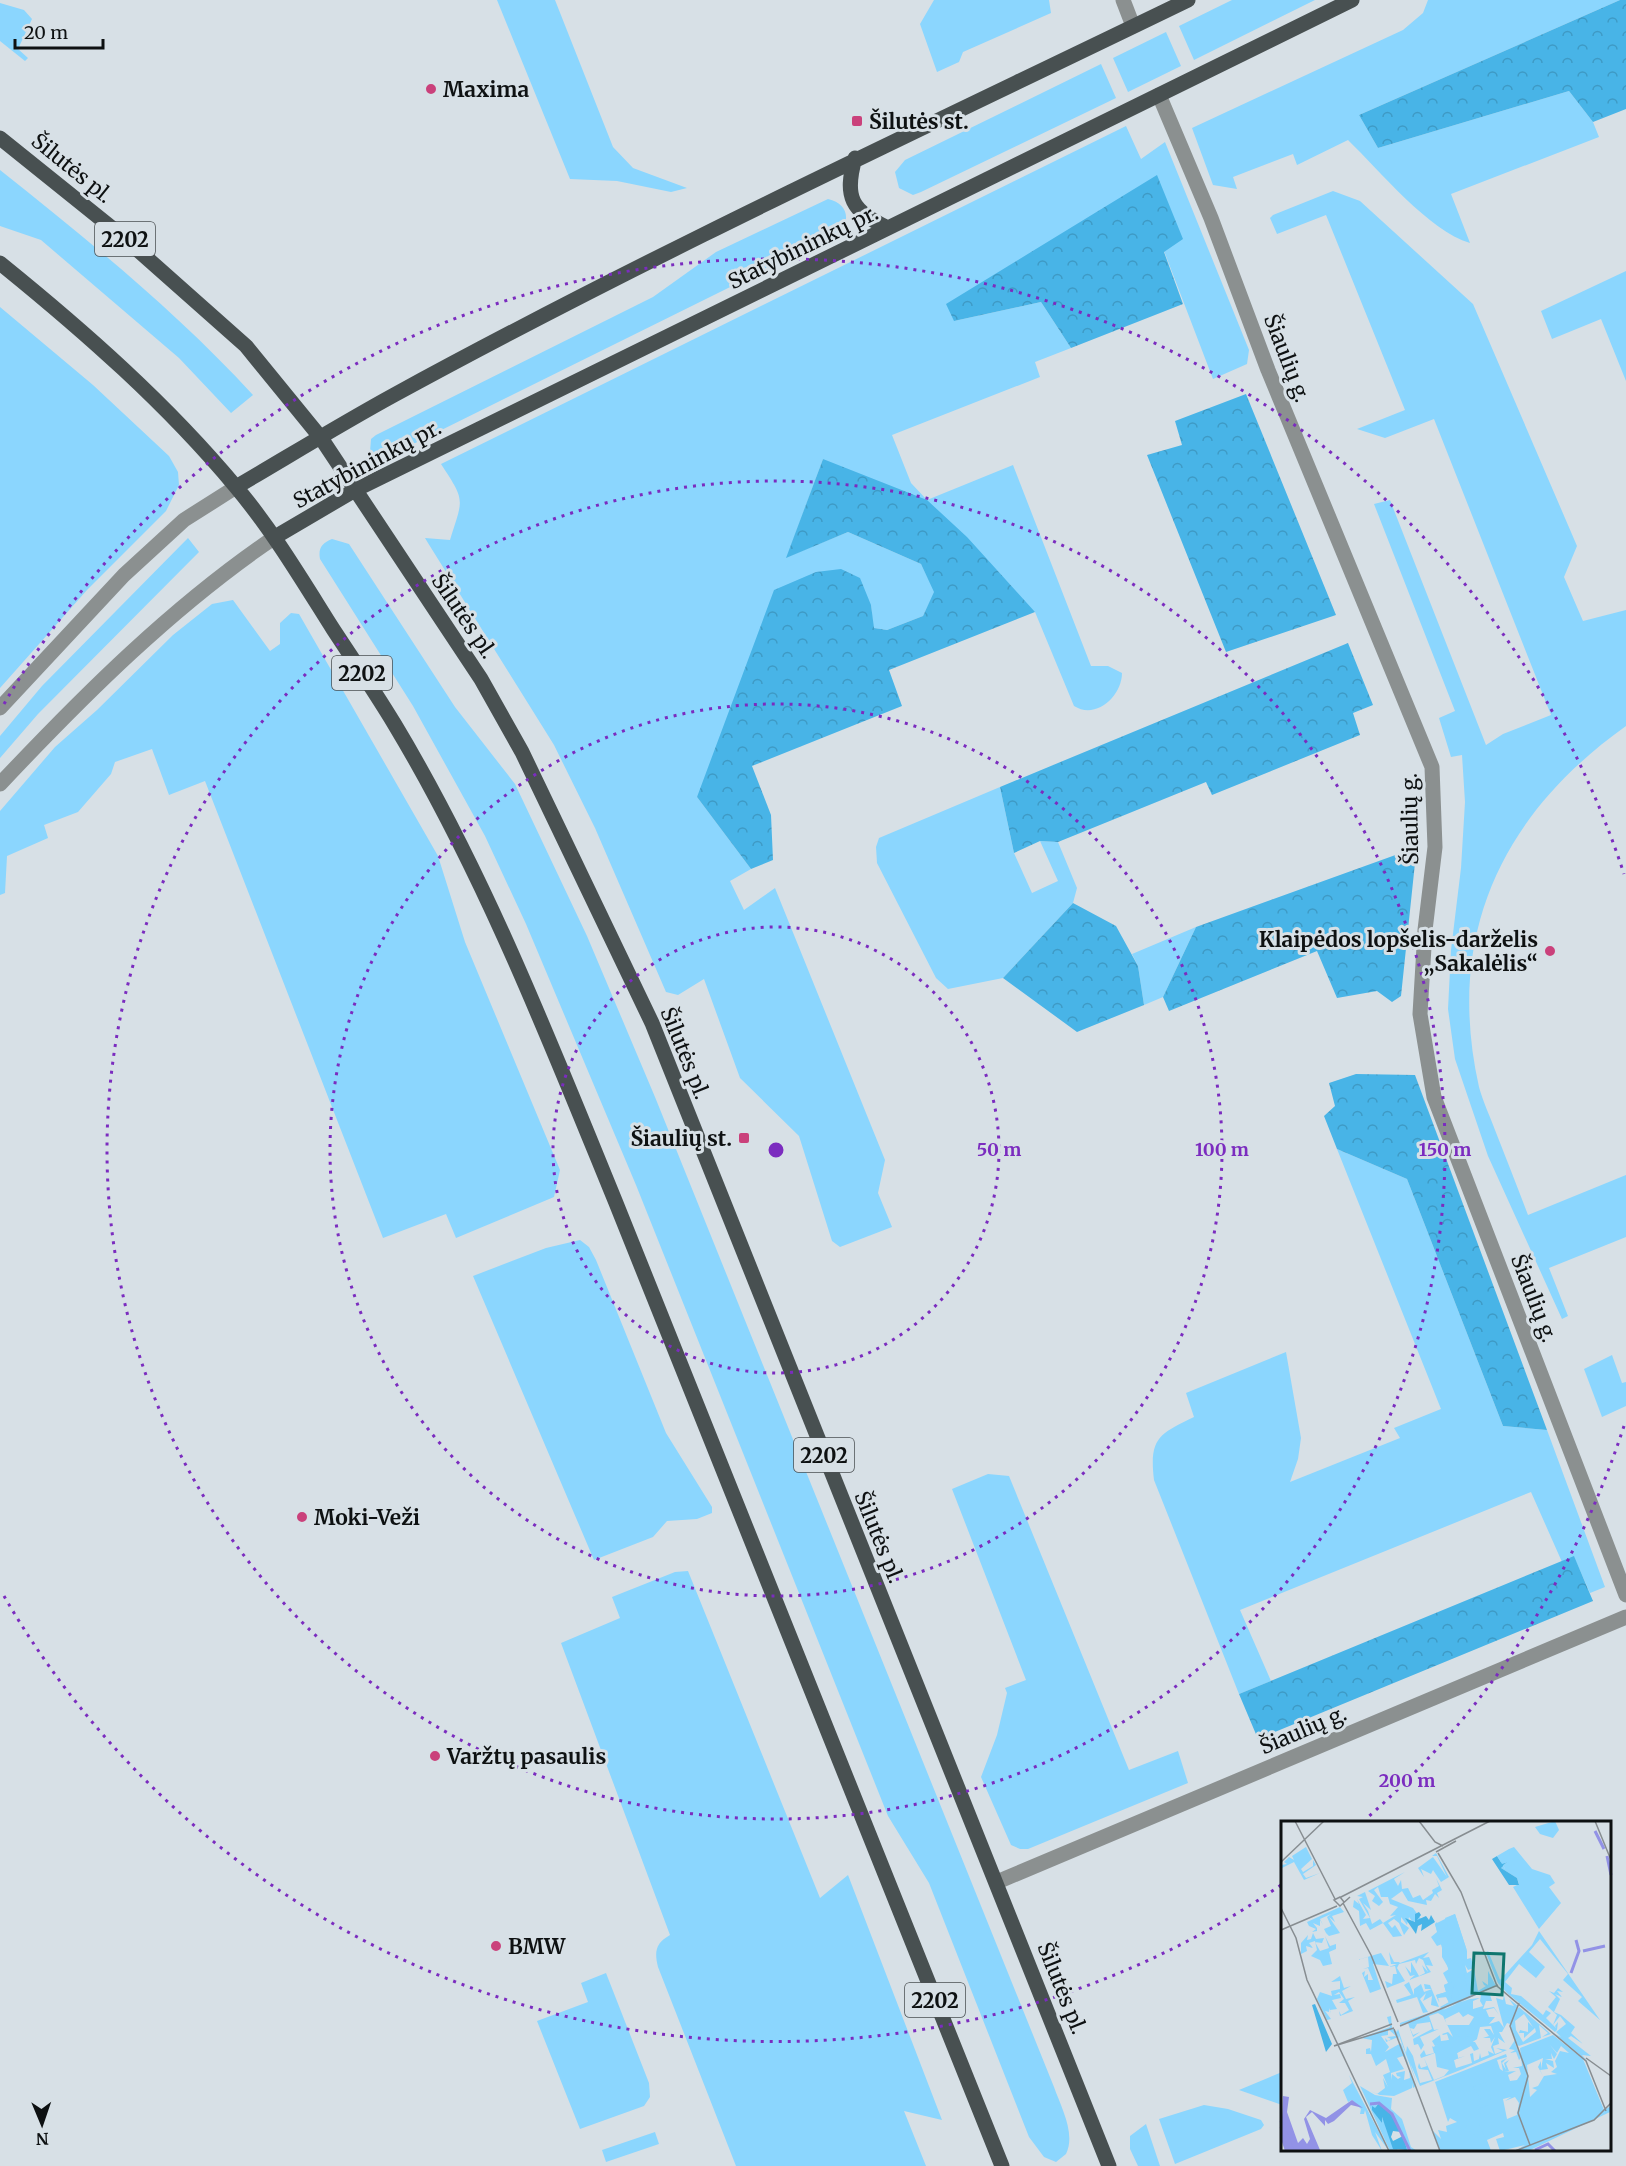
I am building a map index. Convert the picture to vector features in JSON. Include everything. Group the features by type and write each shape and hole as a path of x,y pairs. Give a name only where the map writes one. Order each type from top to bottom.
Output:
{"main road":[{"name":"Statybininkų pr.","path":"236,486 392,396 855,158 1188,0"},
{"name":"Statybininkų pr.","path":"275,537 355,490 1352,0"},
{"name":"Šilutės pl.","path":"0,138 122,236 246,346 321,438 481,679 522,752 652,1023 1110,2166"},
{"path":"855,158 849,182 853,203 866,218 888,228"},
{"name":"2202","path":"0,263 48,301 156,400 236,486 275,537 396,726 492,914 612,1192 1002,2166"}],"street":[{"path":"1123,0 1133,26"},
{"name":"Šiaulių g.","path":"1159,95 1211,218 1268,370 1432,767 1436,847 1425,930 1420,1014 1434,1097 1626,1595"},
{"path":"0,708 124,575 184,520 236,486"},
{"path":"0,784 69,710 222,573 275,537"},
{"name":"Šiaulių g.","path":"997,1882 1626,1617"}],"shaded area":[{"path":"497,0 555,0 613,147 633,168 687,188 671,192 617,181 570,179"},
{"path":"934,0 1049,0 1051,13 963,52 959,62 937,72 920,24"},
{"path":"1232,0 1315,0 1194,60 1179,26"},
{"path":"1428,0 1620,0 1359,115 1378,148 1569,91 1593,122 1599,137 1451,194 1470,243 1438,226 1422,213 1348,140 1297,165 1293,154 1233,177 1237,189 1213,185 1192,128 1403,30 1423,13"},
{"path":"0,3 24,10 32,19 18,49 28,58 25,61 0,41"},
{"path":"1166,32 1181,66 1128,92 1113,58"},
{"path":"1101,64 1116,98 921,192 913,195 899,188 895,172 905,160"},
{"path":"1126,126 1141,159 1165,142 1249,350 1247,364 1213,379 1164,251 954,321 1041,302 1071,348 1035,362 1040,377 892,435 911,483 927,500 1013,465 1091,666 1108,666 1122,673 1118,690 1099,708 1082,710 1074,706 1035,612 823,459 787,557 848,532 921,564 935,592 923,616 887,630 873,628 871,605 697,797 751,869 730,881 744,910 775,888 885,1160 878,1193 892,1227 840,1247 832,1241 799,1136 740,1078 704,979 678,995 666,992 595,828 554,745 425,538 450,540 458,516 460,500 455,486 441,464"},
{"path":"0,170 99,250 163,306 194,334 253,395 231,413 179,358 41,240 0,226"},
{"path":"1333,191 1360,201 1473,304 1577,546 1564,577 1583,621 1626,610 1626,726 1582,761 1546,799 1516,839 1493,883 1478,929 1470,979 1470,1031 1479,1087 1528,1215 1626,1175 1626,1237 1549,1268 1568,1316 1562,1319 1488,1156 1455,1059 1448,1009 1451,950 1461,868 1465,802 1462,755 1451,757 1439,718 1455,711 1374,504 1390,500 1486,745 1503,734 1551,715 1434,419 1385,438 1357,429 1405,410 1326,215 1277,234 1270,218"},
{"path":"828,199 840,204 846,213 845,224 837,234 387,457 375,457 370,452 371,439 376,435 653,297 716,252"},
{"path":"1626,271 1626,381 1601,319 1552,339 1541,311"},
{"path":"0,307 93,385 169,456 178,472 179,485 166,511 87,590 0,688"},
{"path":"188,538 199,552 38,714 0,758 0,736 42,686"},
{"path":"332,539 349,544 455,707 515,784 587,936 655,1097 1060,2103 1068,2129 1069,2146 1066,2154 1056,2162 1044,2157 1029,2137 929,1883 888,1816 636,1185 526,924 485,836 413,706 320,559 322,546"},
{"path":"233,600 270,651 280,644 280,623 291,613 299,614 438,856 465,942 560,1170 554,1197 456,1238 446,1214 383,1238 205,781 169,795 152,749 115,762 111,774 78,812 44,825 48,838 7,856 5,893 0,895 0,811 55,747 97,710 173,635 212,604"},
{"path":"1000,787 1014,853 1032,893 1058,881 1040,841 1058,842 1077,888 1073,903 1003,978 948,989 936,978 877,863 876,847 879,838"},
{"path":"1196,927 1163,997 1144,1005 1138,966 1132,954"},
{"path":"1337,1149 1407,1179 1503,1426 1547,1430 1605,1587 1590,1593 1574,1557 1562,1562 1531,1492 1240,1610 1271,1681 1239,1694 1154,1480 1153,1455 1159,1439 1172,1428 1194,1417 1186,1393 1286,1352 1301,1438 1298,1459 1290,1482 1400,1438 1394,1428 1441,1409"},
{"path":"580,1240 589,1247 596,1260 666,1433 712,1507 712,1513 697,1519 667,1521 653,1537 594,1560 473,1276 546,1248"},
{"path":"1612,1355 1622,1383 1626,1382 1626,1406 1602,1417 1584,1369"},
{"path":"988,1474 1009,1476 1129,1770 1178,1751 1188,1783 1028,1849 1020,1849 1011,1845 981,1777 997,1735 1007,1693 1005,1688 1026,1680 952,1489"},
{"path":"688,1571 820,1898 848,1875 942,2120 904,2111 926,2166 736,2166 658,1967 657,1948 670,1935 561,1643 620,1618 612,1597 675,1572"},
{"path":"606,1973 649,2083 650,2097 644,2106 580,2129 537,2021 588,2002 581,1983"},
{"path":"1281,2072 1281,2105 1239,2090"},
{"path":"1204,2105 1228,2109 1261,2120 1264,2125 1261,2129 1175,2164 1159,2119"},
{"path":"1146,2124 1160,2166 1138,2166 1130,2149 1130,2136"},
{"path":"655,2132 659,2144 606,2162 602,2150"}],"green space":[{"path":"1620,0 1626,0 1626,109 1593,122 1569,91 1378,148 1359,115"},
{"path":"1157,175 1183,239 1164,252 1183,304 1071,348 1041,302 954,321 946,304"},
{"path":"1246,394 1336,615 1226,652 1147,455 1182,445 1175,421"},
{"path":"823,459 927,500 967,537 1035,612 889,670 902,706 752,766 771,815 773,860 751,869 697,797 774,590 816,572 841,569 860,578 871,605 874,628 887,630 923,616 934,592 921,564 848,532 786,558"},
{"path":"1348,643 1373,705 1353,713 1360,735 1212,795 1206,782 1058,842 1040,841 1014,853 1000,787"},
{"path":"1401,853 1415,863 1401,996 1392,1002 1377,991 1337,998 1317,951 1169,1011 1163,997 1196,927"},
{"path":"1073,903 1116,926 1138,966 1144,1005 1077,1032 1003,978"},
{"path":"1356,1074 1415,1075 1547,1430 1503,1426 1407,1179 1337,1149 1324,1116 1335,1106 1329,1083"},
{"path":"1574,1556 1593,1601 1258,1739 1239,1694"}],"place":[{"name":"Maxima","path":"431,89"},
{"name":"Šilutės st.","path":"857,121"},
{"name":"Klaipėdos lopšelis-darželis „Sakalėlis“","path":"1550,951"},
{"name":"Šiaulių st.","path":"744,1138"},
{"name":"Moki-Veži","path":"302,1517"},
{"name":"Varžtų pasaulis","path":"435,1756"},
{"name":"BMW","path":"496,1946"}]}
